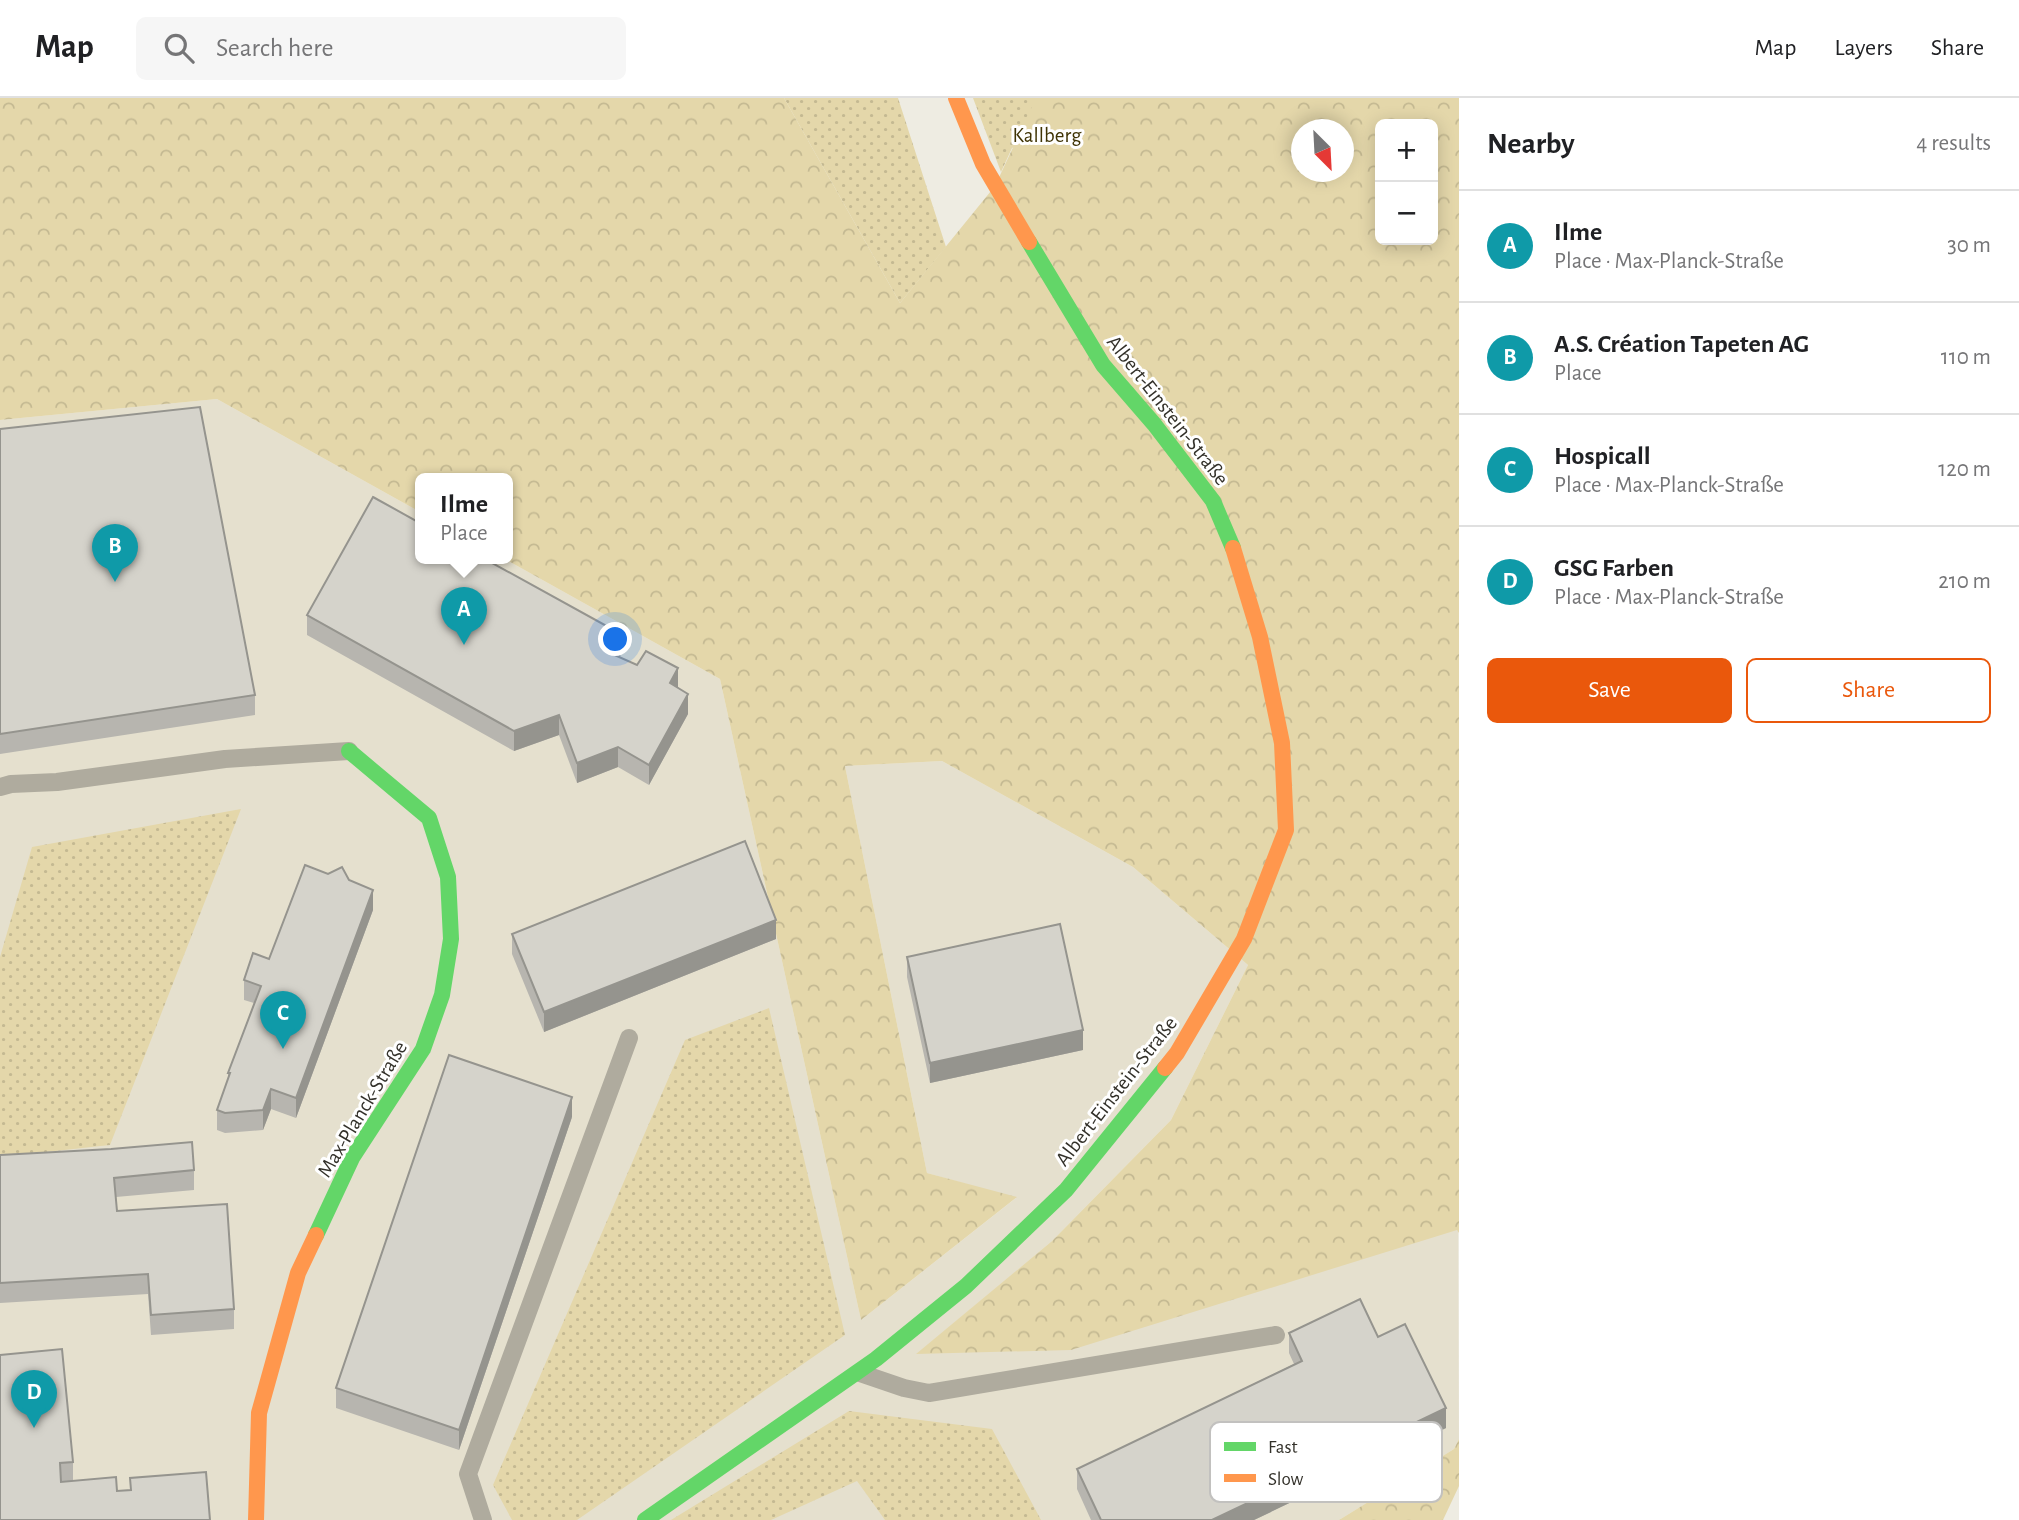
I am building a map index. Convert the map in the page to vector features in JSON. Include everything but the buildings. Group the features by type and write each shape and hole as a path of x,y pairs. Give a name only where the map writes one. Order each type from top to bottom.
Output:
{"street":[{"name":"Albert-Einstein-Straße","path":"645,1520 857,1372 966,1286 1066,1189 1177,1053 1244,939 1286,830 1282,743 1260,637 1233,549 1213,500 1103,365 983,164 956,98"},
{"name":"Max-Planck-Straße","path":"256,1520 259,1413 298,1273 352,1158 423,1049 442,995 451,939 448,877 429,818 349,751"}],"lane":[{"path":"0,787 11,783 57,782 225,760 349,751"},
{"path":"483,1520 468,1474 629,1038"},
{"path":"857,1372 904,1388 929,1393 1276,1335"}],"shaded area":[{"path":"217,399 415,509 415,564 513,563 720,679 861,1320 1016,1198 927,1173 845,766 942,761 1133,867 1248,965 1171,1120 1052,1241 917,1354 1458,1229 1459,1439 1454,1449 1442,1456 1442,1422 1210,1422 1210,1502 1368,1502 1339,1520 0,1520 0,420"}],"green space":[{"name":"Kallberg","path":"0,98 784,98 900,303 995,186 1036,98 1459,98 1459,1233 1457,1230 1071,1350 916,1354 1052,1241 1171,1120 1248,965 1133,867 942,761 845,766 927,1173 1017,1197 861,1320 720,679 513,563 513,473 415,473 415,509 217,399 0,420"},
{"path":"784,98 898,98 946,247 900,303"},
{"name":"Kallberg","path":"973,98 1153,98 1012,148 1001,172"},
{"path":"241,809 110,1145 0,1157 0,957 32,847"},
{"path":"769,1008 845,1335 577,1520 512,1520 493,1485 685,1040"},
{"path":"849,1411 992,1429 1041,1520 885,1520 857,1481 771,1520 671,1520"},
{"path":"1459,1439 1459,1486 1443,1520 1339,1520 1368,1502 1442,1502 1442,1456 1454,1449"}],"traffic: fast":[{"path":"1029,242 1103,365 1154,424 1213,501 1233,548"},
{"path":"316,1235 352,1158 423,1049 442,995 451,939 448,877 429,818 349,751"},
{"path":"645,1520 876,1359 966,1286 1066,1190 1165,1068"}],"traffic: slow":[{"path":"956,98 983,164 1029,242"},
{"path":"1165,1068 1177,1053 1244,939 1286,830 1282,743 1260,637 1233,548"},
{"path":"256,1520 259,1413 298,1273 316,1235"}],"place":[{"name":"A.S. Création Tapeten AG","path":"115,582"},
{"name":"Ilme","path":"464,645"},
{"name":"Hospicall","path":"283,1049"},
{"name":"GSG Farben","path":"34,1428"}]}
